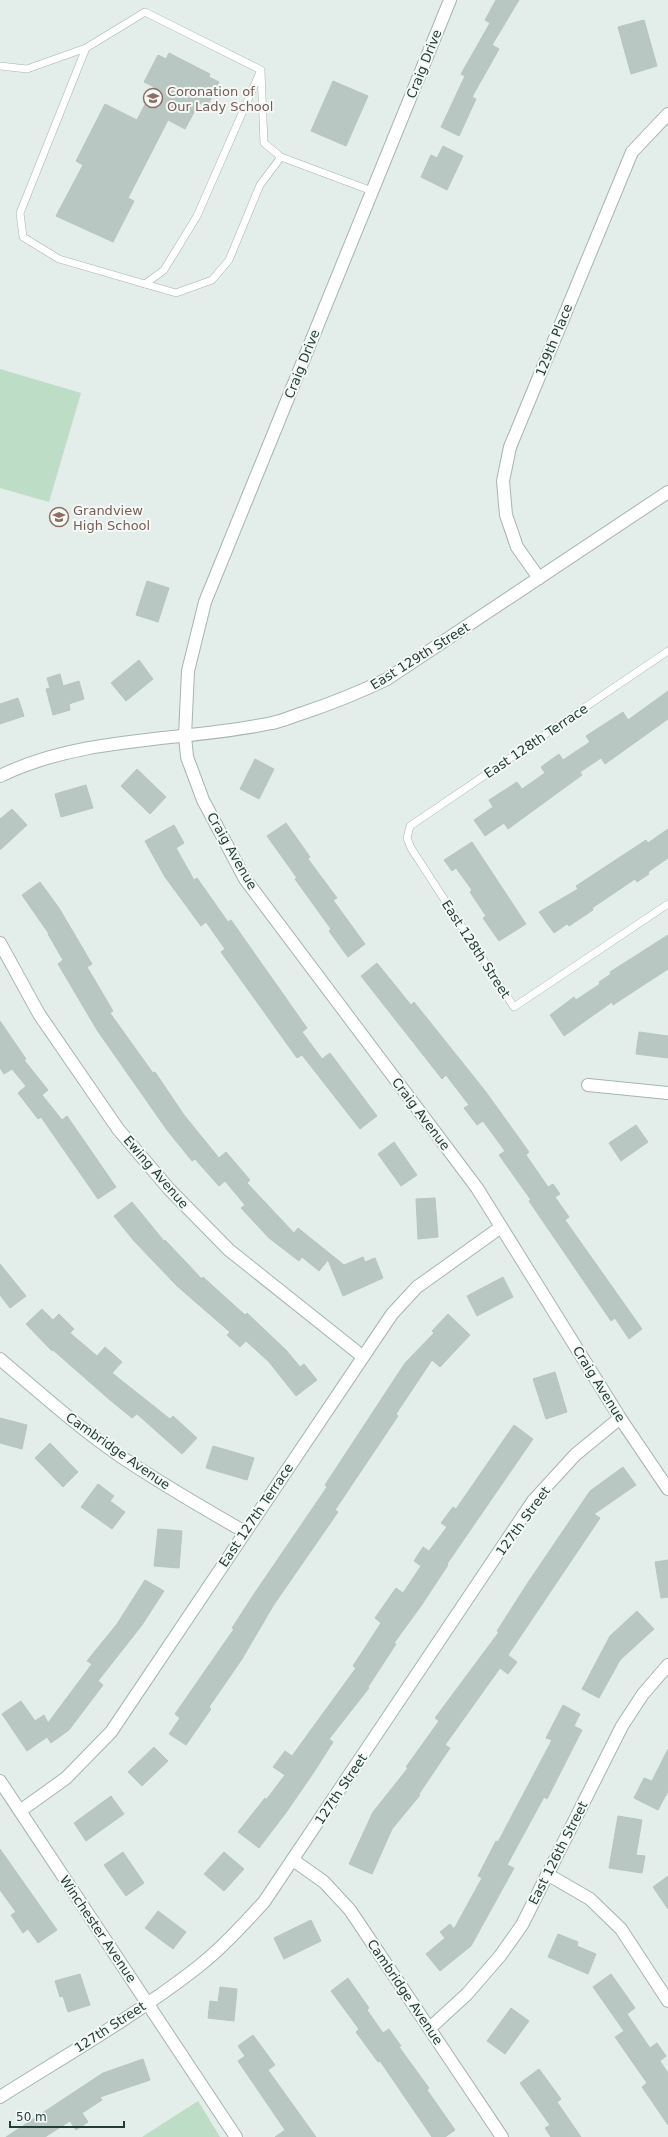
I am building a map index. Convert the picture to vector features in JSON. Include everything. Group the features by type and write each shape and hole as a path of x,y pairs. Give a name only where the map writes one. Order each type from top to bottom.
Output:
{"street":[{"name":"Craig Drive","path":"185,736 188,671 205,602 450,0"},
{"name":"129th Place","path":"539,578 517,547 506,514 503,480 510,447 632,152 668,114"},
{"name":"East 129th Street","path":"0,776 51,757 106,745 185,736 273,723 352,696 388,679 668,492"},
{"name":"Craig Avenue","path":"185,736 187,757 203,800 245,879 477,1188 620,1418 668,1489"},
{"name":"Ewing Avenue","path":"0,944 39,1014 118,1129 169,1189 229,1250 362,1356"},
{"path":"588,1085 668,1093"},
{"name":"East 127th Terrace","path":"20,1811 66,1778 111,1732 362,1356 392,1314 417,1287 501,1227"},
{"name":"Cambridge Avenue","path":"0,1358 57,1408 122,1457 190,1501 244,1532"},
{"name":"127th Street","path":"0,2097 147,2004 195,1969 238,1931 264,1902 293,1860 533,1501 575,1455 620,1418"},
{"name":"East 126th Street","path":"430,2028 467,1994 500,1956 522,1925 622,1726 642,1694 668,1665"},
{"name":"Winchester Avenue","path":"0,1781 236,2137"},
{"name":"Cambridge Avenue","path":"293,1860 324,1882 350,1910 502,2137"},
{"path":"547,1874 590,1899 621,1929 668,2001"}],"lane":[{"path":"0,66 27,69 86,48 145,12 261,70"},
{"path":"86,48 20,213 23,236 59,259 176,293 212,280 229,260 260,185 281,157"},
{"path":"261,70 264,143 281,157 372,191"},
{"path":"145,284 164,270 197,216 261,70"},
{"name":"East 128th Terrace","path":"408,834 410,826 668,651"},
{"name":"East 128th Street","path":"408,834 407,838 411,848 514,1007 668,904"}],"green space":[{"path":"0,369 81,393 49,502 0,488"},
{"path":"198,2101 220,2137 142,2137"}],"building":[{"path":"496,0 519,0 492,45 499,49 472,97 476,99 459,136 441,127 465,76 461,74 490,23 485,20"},
{"path":"644,20 657,66 631,74 618,27"},
{"path":"169,53 210,74 209,77 219,82 207,107 199,103 185,129 168,120 128,198 134,201 113,242 56,216 83,165 76,161 105,104 137,120 154,87 144,82 158,55 166,59"},
{"path":"333,81 368,96 346,146 311,131"},
{"path":"443,146 463,156 447,190 421,177 431,155 437,158"},
{"path":"147,581 169,588 158,622 136,615"},
{"path":"139,660 153,679 126,701 111,683"},
{"path":"60,674 63,686 79,681 84,699 69,704 70,710 53,715 46,689 50,688 47,678"},
{"path":"668,691 668,719 605,764 601,758 580,772 582,775 508,829 504,823 485,836 474,820 493,807 489,800 517,782 522,789 545,773 541,767 559,754 563,760 590,742 586,736 623,712 628,720"},
{"path":"18,698 24,716 0,724 0,704"},
{"path":"255,759 274,769 259,799 240,789"},
{"path":"137,769 166,797 150,814 121,786"},
{"path":"86,785 93,808 61,817 55,794"},
{"path":"12,809 27,825 0,850 0,819"},
{"path":"286,823 310,857 308,859 337,898 333,900 365,944 348,957 329,931 331,929 295,879 297,878 267,836"},
{"path":"174,825 184,843 176,848 194,880 197,878 228,922 231,920 307,1028 302,1032 322,1059 330,1053 377,1116 360,1129 302,1055 297,1058 221,952 225,949 206,922 201,926 165,877 145,841"},
{"path":"668,829 668,858 637,882 635,879 592,908 593,910 569,926 567,924 554,933 539,912 578,889 576,886 646,840 648,843"},
{"path":"472,842 526,924 499,941 483,918 486,916 470,892 472,890 456,868 452,871 444,860"},
{"path":"40,882 59,908 92,964 87,967 113,1011 110,1013 153,1073 155,1072 184,1115 219,1158 226,1152 250,1180 247,1183 294,1233 298,1228 344,1265 363,1257 365,1262 375,1258 383,1278 343,1296 328,1260 319,1271 302,1257 299,1261 269,1238 241,1208 245,1205 225,1181 219,1186 195,1159 192,1161 167,1130 97,1030 58,964 63,960 49,934 22,895"},
{"path":"668,935 668,969 613,1005 612,1002 564,1036 550,1015 574,997 576,1000 600,984 599,982 611,974 610,972"},
{"path":"377,963 411,1005 414,1002 486,1092 529,1152 526,1155 548,1187 553,1184 560,1194 555,1197 569,1217 565,1220 642,1329 629,1339 615,1318 611,1321 529,1201 531,1200 499,1155 505,1151 483,1121 477,1125 464,1108 469,1105 446,1075 442,1079 361,976"},
{"path":"0,1021 26,1059 24,1060 48,1090 42,1095 62,1120 67,1116 116,1187 98,1199 41,1117 38,1119 18,1093 26,1086 12,1069 4,1074 0,1068"},
{"path":"639,1032 668,1036 668,1058 636,1054"},
{"path":"636,1125 648,1142 621,1161 609,1143"},
{"path":"394,1142 417,1175 401,1186 378,1154"},
{"path":"435,1198 438,1237 418,1239 416,1199"},
{"path":"132,1202 164,1241 165,1240 202,1279 203,1277 245,1315 247,1313 286,1350 300,1367 304,1364 317,1380 296,1396 269,1362 246,1341 240,1347 227,1335 230,1332 177,1286 134,1241 114,1216"},
{"path":"0,1264 26,1296 10,1308 0,1295"},
{"path":"503,1277 513,1297 477,1316 467,1296"},
{"path":"42,1309 53,1320 59,1314 74,1329 70,1333 97,1356 105,1347 122,1362 112,1373 170,1419 173,1416 197,1438 182,1454 137,1414 132,1418 110,1400 53,1350 52,1351 26,1324"},
{"path":"448,1314 470,1335 440,1367 432,1360 396,1414 398,1416 335,1510 338,1512 273,1606 242,1659 209,1707 211,1709 186,1745 169,1734 180,1718 175,1714 234,1629 232,1628 327,1487 325,1485 405,1363 434,1333 432,1331"},
{"path":"555,1372 567,1412 546,1419 533,1379"},
{"path":"0,1418 27,1425 22,1449 0,1443"},
{"path":"514,1425 533,1439 447,1564 448,1565 421,1606 394,1643 396,1644 368,1687 369,1688 329,1739 333,1742 314,1772 259,1848 238,1832 265,1798 266,1800 285,1775 273,1767 285,1751 292,1756 356,1668 353,1666 381,1623 375,1618 396,1588 403,1593 421,1566 414,1561 423,1547 429,1551 447,1527 441,1523 453,1507 456,1509"},
{"path":"50,1443 78,1472 63,1487 35,1458"},
{"path":"213,1446 254,1458 247,1480 206,1468"},
{"path":"623,1467 636,1485 594,1514 600,1518 508,1655 517,1662 508,1674 500,1668 445,1745 450,1748 419,1794 420,1795 392,1829 372,1874 349,1864 373,1812 408,1768 406,1767 439,1721 435,1718 499,1632 497,1631 527,1584 590,1491"},
{"path":"98,1484 114,1496 110,1501 125,1512 112,1529 81,1507"},
{"path":"158,1529 182,1531 179,1568 154,1566"},
{"path":"668,1560 668,1597 661,1598 655,1562"},
{"path":"145,1580 164,1591 142,1625 98,1681 103,1685 69,1730 51,1743 47,1737 27,1751 2,1714 21,1701 35,1721 44,1715 48,1723 92,1664 87,1661 117,1624"},
{"path":"637,1611 654,1629 620,1660 599,1698 582,1689 610,1636"},
{"path":"563,1705 580,1714 574,1726 582,1730 547,1799 544,1797 507,1865 514,1868 471,1946 440,1971 426,1954 445,1938 440,1932 450,1924 454,1929 482,1878 478,1876 496,1841 498,1842 552,1740 546,1738"},
{"path":"154,1747 168,1761 142,1786 128,1772"},
{"path":"668,1749 668,1791 658,1810 634,1798 644,1778 652,1781"},
{"path":"111,1796 124,1814 86,1841 74,1823"},
{"path":"618,1816 642,1820 636,1855 645,1856 642,1873 609,1868"},
{"path":"0,1849 57,1930 38,1943 28,1929 23,1933 11,1915 16,1912 0,1890"},
{"path":"123,1852 144,1883 126,1896 104,1865"},
{"path":"224,1852 244,1869 224,1891 204,1874"},
{"path":"668,1876 668,1909 653,1887"},
{"path":"158,1911 186,1932 173,1949 145,1928"},
{"path":"311,1920 321,1941 284,1959 274,1938"},
{"path":"558,1934 578,1942 577,1946 596,1954 588,1974 548,1957"},
{"path":"80,1974 90,2005 68,2012 63,1996 60,1997 55,1981"},
{"path":"611,1974 635,2008 627,2014 650,2048 657,2043 666,2056 660,2061 668,2073 668,2125 642,2087 647,2083 615,2037 624,2031 593,1987"},
{"path":"348,1978 369,2008 367,2010 383,2033 389,2029 401,2046 399,2047 429,2088 427,2090 455,2130 445,2137 432,2137 380,2061 378,2062 356,2032 359,2029 331,1991"},
{"path":"220,1987 237,1989 234,2021 208,2018 210,2001 218,2002"},
{"path":"511,2008 529,2021 505,2054 487,2041"},
{"path":"253,2035 275,2065 268,2070 316,2137 275,2137 285,2130 238,2061 245,2056 238,2046"},
{"path":"143,2059 150,2080 100,2097 102,2100 82,2113 88,2122 76,2130 70,2121 45,2137 6,2137 103,2073"},
{"path":"539,2069 561,2099 557,2102 581,2137 551,2137 545,2128 550,2125 520,2083"}],"place":[{"name":"Coronation of Our Lady School","path":"153,98"},
{"name":"Grandview High School","path":"59,517"}]}
